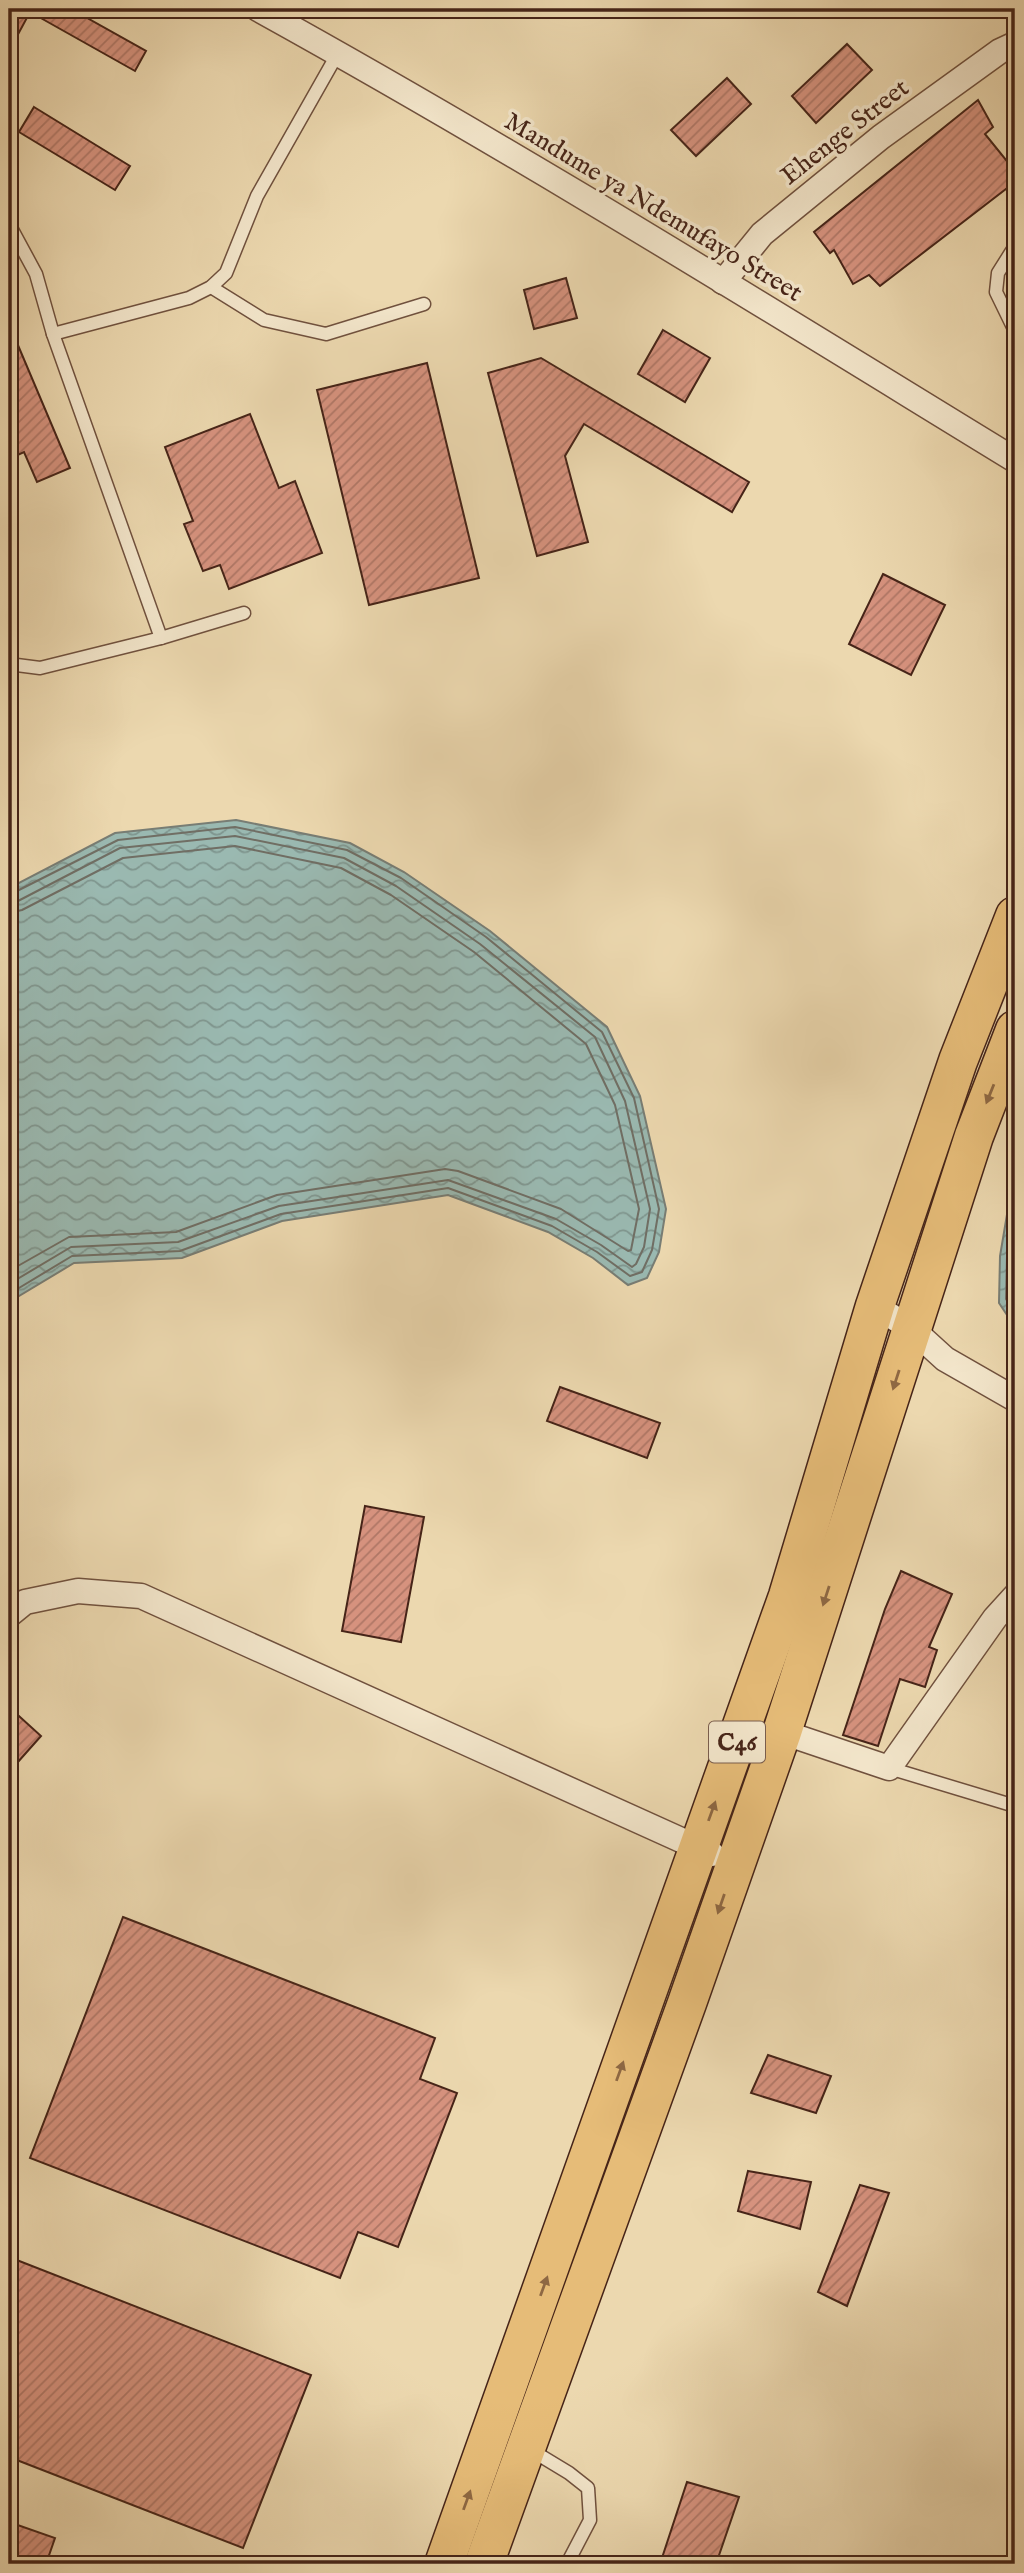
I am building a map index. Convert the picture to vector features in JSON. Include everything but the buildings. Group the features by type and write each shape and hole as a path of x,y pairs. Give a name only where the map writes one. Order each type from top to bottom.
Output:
{"main road":[{"name":"C46","path":"444,2564 788,1597 875,1306 958,1061 1015,916"},
{"name":"C46","path":"484,2564 782,1732 974,1136 1015,1030"},
{"path":"501,2405 532,2434"}],"street":[{"name":"Mandume ya Ndemufayo Street","path":"258,9 338,53 723,282 1015,460"},
{"name":"Ehenge Street","path":"723,282 762,234 880,137 1000,51 1015,44"},
{"path":"875,1306 912,1329 945,1359 1015,1399"},
{"path":"9,1615 25,1602 78,1591 141,1595 735,1864"},
{"path":"782,1732 889,1768 1005,1617 1015,1596"}],"lane":[{"path":"53,334 189,298 211,287 226,273 257,196 338,53"},
{"path":"9,224 36,274 53,334 161,638"},
{"path":"1015,246 998,273 996,292 1015,331"},
{"path":"211,287 264,320 326,334 424,304"},
{"path":"9,664 40,668 161,638 244,613"},
{"path":"889,1768 1015,1806"},
{"path":"532,2434 569,2473 588,2488 590,2520 568,2564"}],"water":[{"path":"236,820 350,843 404,872 490,931 607,1027 640,1096 666,1209 659,1252 647,1278 628,1285 593,1258 548,1232 448,1195 282,1221 182,1258 74,1263 9,1302 9,888 115,833"},
{"path":"1015,1167 1015,1327 999,1303 1000,1256"}]}
